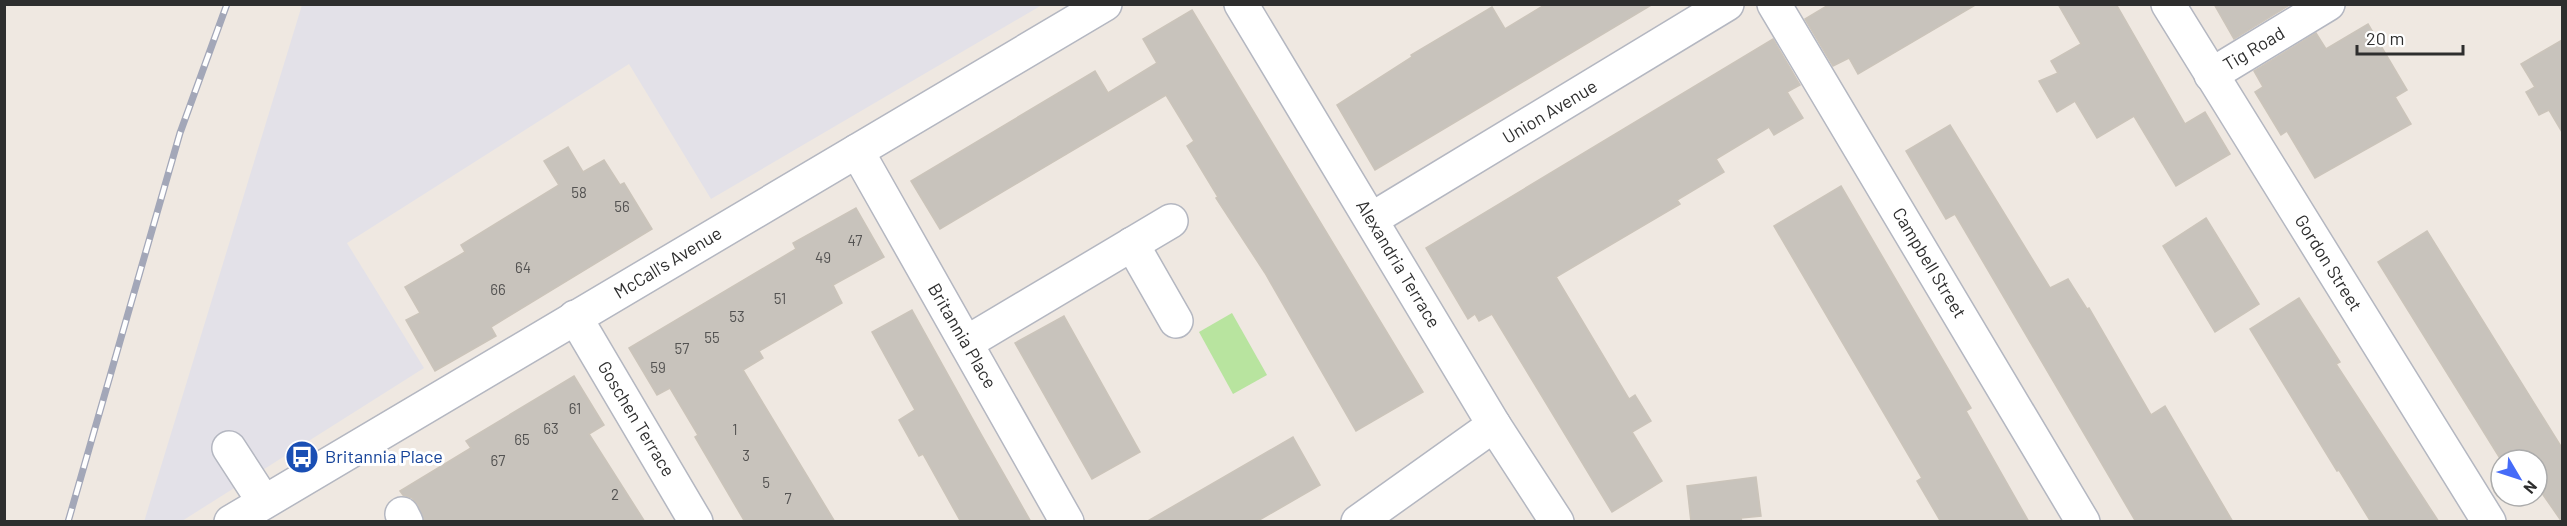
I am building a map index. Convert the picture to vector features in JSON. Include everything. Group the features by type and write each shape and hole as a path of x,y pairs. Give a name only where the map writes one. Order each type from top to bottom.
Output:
{"street":[{"name":"McCall's Avenue","path":"231,522 1105,4"},
{"name":"Alexandria Terrace","path":"1241,4 1494,425 1557,522"},
{"name":"Union Avenue","path":"1372,219 1727,4"},
{"name":"Campbell Street","path":"1774,4 2083,522"},
{"name":"Gordon Street","path":"2168,4 2489,522"},
{"name":"Tig Road","path":"2211,75 2328,4"},
{"name":"Britannia Place","path":"857,151 1067,522"},
{"path":"966,343 1171,220"},
{"path":"1132,244 1176,321"},
{"name":"Goschen Terrace","path":"575,317 696,522"},
{"path":"1358,522 1494,425"},
{"path":"229,448 264,502"}],"shaded area":[{"path":"302,5 1042,5 711,199 629,64 347,243 424,368 182,521 144,522"}],"green space":[{"path":"1232,313 1267,375 1233,394 1199,332"}],"building":[{"path":"1546,4 1653,4 1375,170 1337,105 1412,57 1411,55 1492,7 1505,29"},
{"path":"1830,4 1977,4 1858,74 1849,58 1833,66 1805,19"},
{"path":"2058,4 2116,4 2185,124 2205,112 2230,154 2176,186 2134,116 2097,138 2075,101 2057,112 2039,81 2058,73 2051,61 2081,44"},
{"path":"2214,4 2291,4 2234,39"},
{"path":"1192,10 1423,392 1356,431 1265,273 1216,198 1218,197 1187,146 1194,141 1166,95 940,229 911,181 1095,71 1108,93 1157,63 1143,39"},
{"path":"2368,24 2407,90 2395,97 2411,124 2315,178 2287,131 2281,135 2255,92 2263,87 2254,71 2316,33 2326,49"},
{"path":"1773,39 1800,85 1787,92 1803,118 1774,135 1769,127 1716,159 1724,172 1677,200 1680,204 1556,277 1629,399 1635,395 1651,421 1632,432 1662,481 1612,512 1492,314 1479,321 1475,314 1468,319 1426,248"},
{"path":"2562,40 2562,132 2549,110 2539,115 2526,92 2535,87 2521,64"},
{"path":"1950,125 2050,288 2068,279 2087,309 2089,308 2151,415 2165,406 2233,522 2136,522 1955,214 1946,219 1906,151"},
{"path":"568,147 583,172 604,160 620,185 624,183 652,229 491,327 496,336 435,371 406,320 420,313 405,287 465,252 461,245 559,185 544,161"},
{"path":"1841,186 1971,408 1966,411 2029,522 1941,522 1917,481 1922,478 1774,226"},
{"path":"856,208 884,257 833,285 842,303 759,351 763,358 743,370 835,522 745,522 695,437 698,435 670,388 657,395 629,348 796,249 793,243"},
{"path":"2206,218 2259,304 2215,332 2163,246"},
{"path":"2427,231 2562,448 2562,522 2549,503 2549,448 2494,448 2378,262"},
{"path":"2299,298 2340,362 2336,364 2439,522 2371,522 2339,470 2337,471 2250,329"},
{"path":"912,310 1031,522 961,522 923,454 919,456 899,420 915,410 872,332"},
{"path":"1064,316 1140,452 1092,479 1015,343"},
{"path":"574,376 604,425 589,434 645,522 424,522 418,505 412,498 403,495 400,491 471,448 466,441"},
{"path":"1293,437 1320,485 1256,522 1146,522"},
{"path":"1756,477 1761,516 1741,518 1742,522 1691,522 1687,486"}],"railway":[{"path":"68,522 180,133 227,4"}],"place":[{"name":"Britannia Place","path":"302,457"}]}
